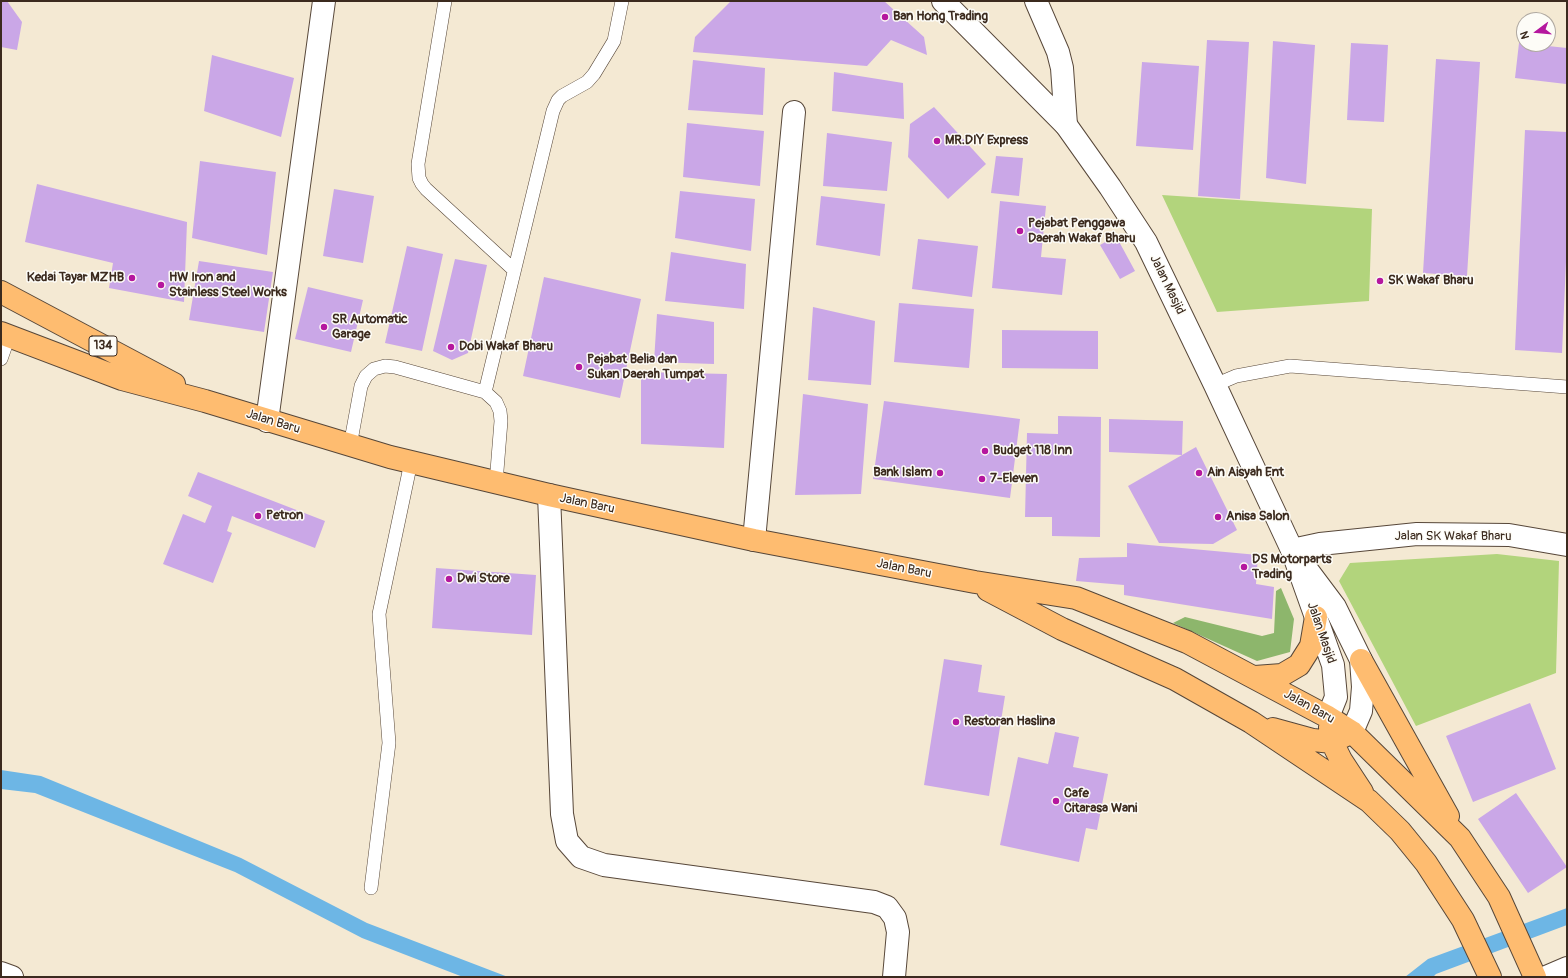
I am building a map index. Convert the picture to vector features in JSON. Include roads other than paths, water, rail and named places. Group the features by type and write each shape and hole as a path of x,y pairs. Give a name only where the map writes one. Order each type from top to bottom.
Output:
{"main road":[{"name":"134","path":"1,292 205,401"},
{"name":"134","path":"5,334 122,379 205,401"},
{"name":"Jalan Baru","path":"205,401 350,446 549,495 754,540 975,582 1076,598 1187,642 1255,677 1328,717 1352,732 1460,838 1499,897 1535,977"},
{"name":"Jalan Baru","path":"975,582 1062,629 1175,679 1251,722 1369,801 1400,831 1426,863 1463,920 1490,977"},
{"path":"1255,677 1282,675 1299,666 1311,646 1316,617"},
{"path":"1361,660 1460,838"},
{"path":"1328,717 1332,742 1341,760 1369,801"},
{"path":"1251,722 1293,736 1332,742 1352,732"}],"street":[{"path":"267,421 324,1"},
{"name":"Jalan Masjid","path":"943,1 1066,124 1110,186 1146,242 1292,550 1333,665 1336,697 1328,717"},
{"path":"1036,1 1058,52 1062,68 1066,124"},
{"path":"754,540 794,112"},
{"path":"549,495 562,814 567,841 581,857 604,865 874,902 887,907 895,918 898,932 894,977"},
{"name":"Jalan SK Wakaf Bharu","path":"1292,550 1320,544 1417,534 1509,535 1567,545"},
{"name":"Jalan Masjid","path":"1292,550 1335,607 1361,660 1364,687 1360,711 1352,732"},
{"path":"1546,977 1567,968"},
{"path":"1,973 12,977"}],"lane":[{"path":"445,1 418,164 419,178 426,189 514,270"},
{"path":"485,392 555,105 562,96 587,82 594,74 614,41 622,1"},
{"path":"1,359 5,334"},
{"path":"350,446 361,386 366,376 374,369 385,366 395,366 485,392 496,402 500,411 501,421 496,483"},
{"path":"1215,385 1236,376 1290,366 1567,387"},
{"path":"372,888 389,743 380,614 411,462"}],"water":[{"path":"1,770 41,776 241,858 367,923 508,977 463,977 362,938 235,872 35,793 1,789"},
{"path":"1567,908 1567,925 1436,974 1433,977 1405,977 1428,959"}],"place":[{"name":"Ban Hong Trading","path":"885,17"},
{"name":"MR.DIY Express","path":"937,141"},
{"name":"Pejabat Penggawa Daerah Wakaf Bharu","path":"1020,231"},
{"name":"Kedai Tayar MZHB","path":"132,278"},
{"name":"SK Wakaf Bharu","path":"1380,281"},
{"name":"HW Iron and Stainless Steel Works","path":"161,285"},
{"name":"SR Automatic Garage","path":"324,327"},
{"name":"Dobi Wakaf Bharu","path":"451,347"},
{"name":"Pejabat Belia dan Sukan Daerah Tumpat","path":"579,367"},
{"name":"Budget 118 Inn","path":"985,451"},
{"name":"Bank Islam","path":"940,473"},
{"name":"Ain Aisyah Ent","path":"1199,473"},
{"name":"7-Eleven","path":"982,479"},
{"name":"Petron","path":"258,516"},
{"name":"Anisa Salon","path":"1218,517"},
{"name":"DS Motorparts Trading","path":"1244,567"},
{"name":"Dwi Store","path":"449,579"},
{"name":"Restoran Haslina","path":"956,722"},
{"name":"Cafe Citarasa Wani","path":"1056,801"}]}
